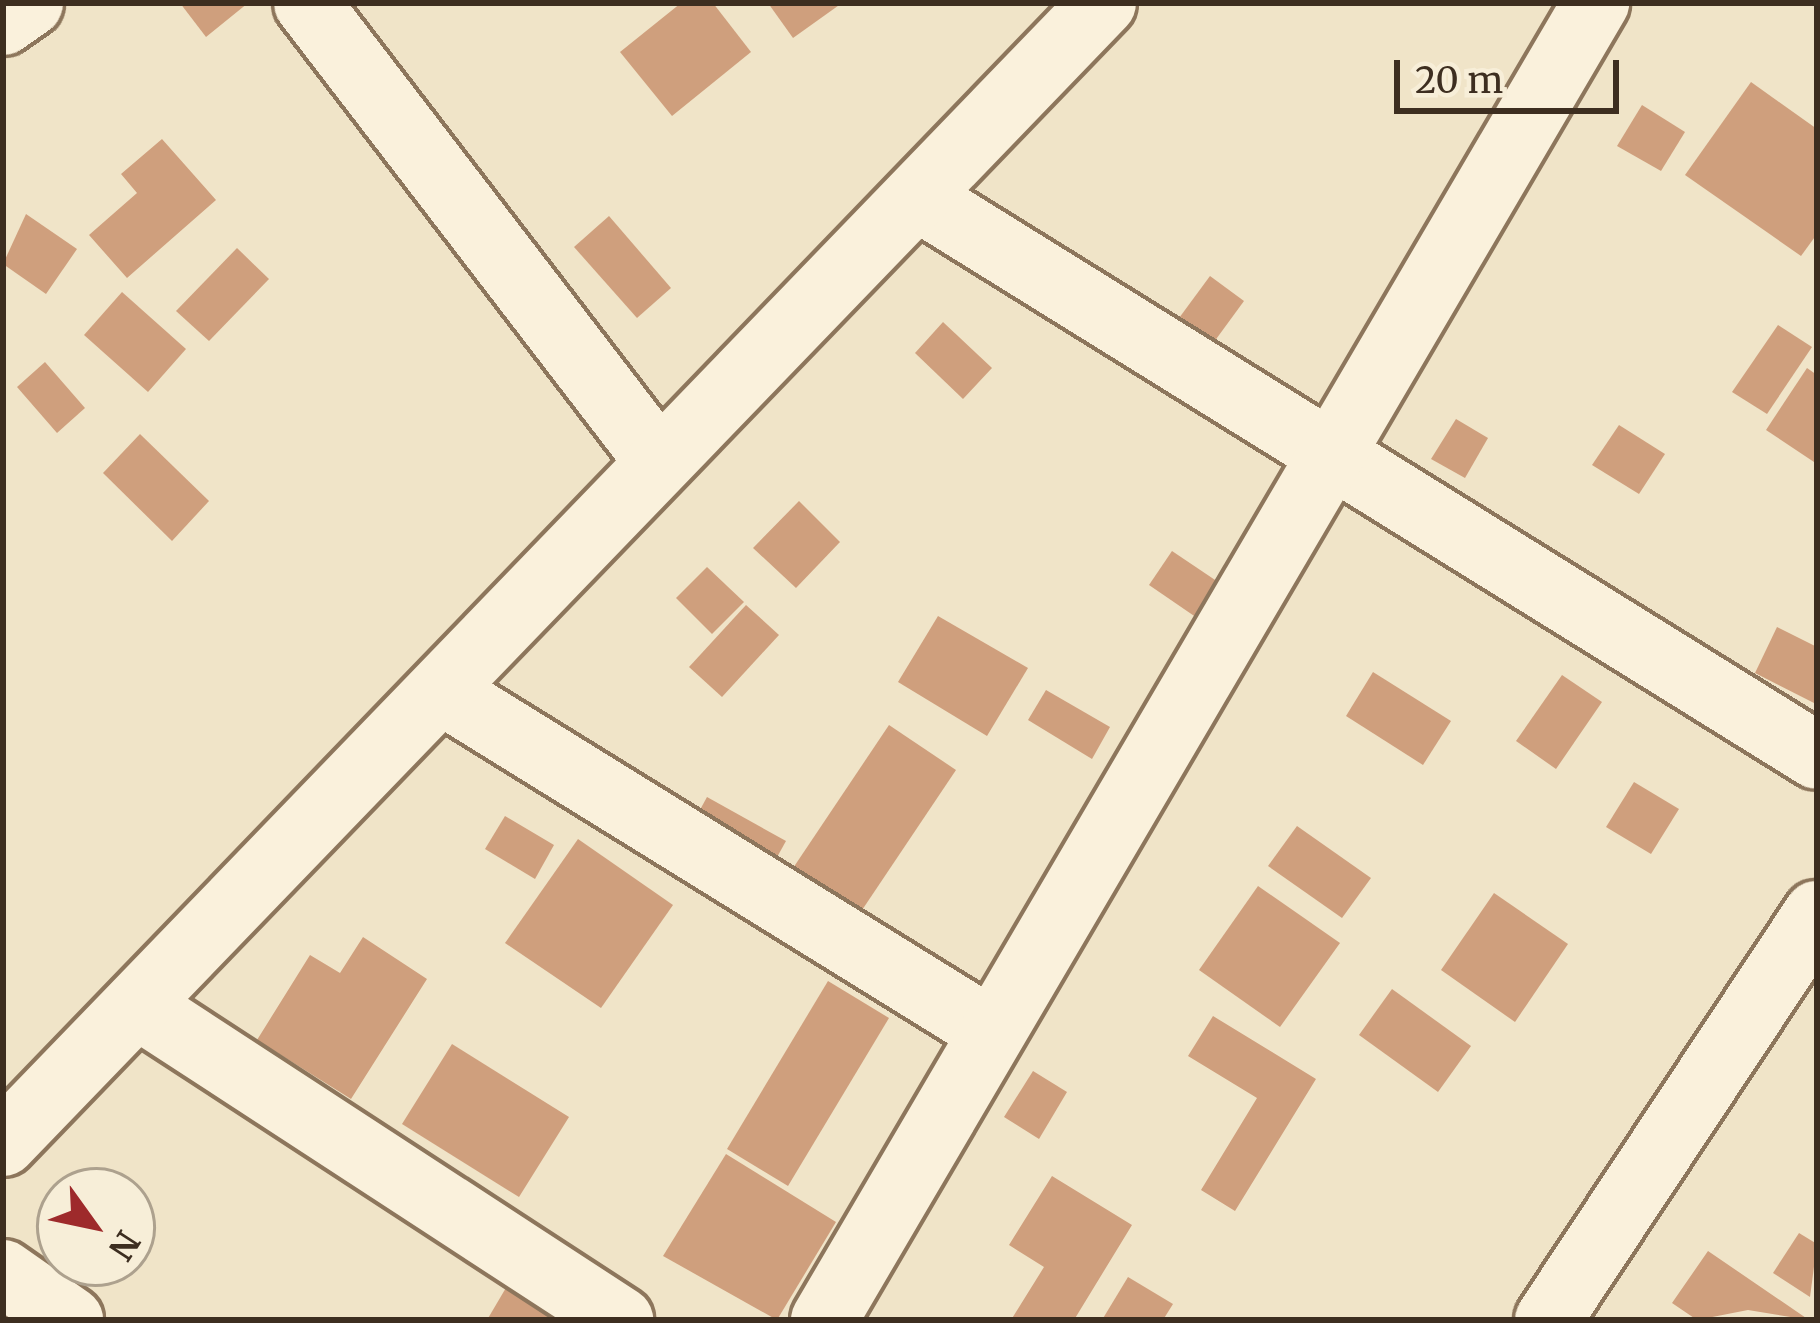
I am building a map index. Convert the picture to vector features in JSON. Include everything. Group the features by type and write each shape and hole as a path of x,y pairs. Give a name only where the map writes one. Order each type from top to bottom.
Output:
{"street":[{"path":"3,22 30,3"},
{"path":"307,3 659,462"},
{"path":"3,1143 1103,3"},
{"path":"824,1320 986,1028 1596,3"},
{"path":"917,197 1326,457 1817,756"},
{"path":"442,692 986,1028"},
{"path":"1548,1320 1817,914"},
{"path":"136,1005 620,1320"},
{"path":"3,1273 70,1320"}],"building":[{"path":"180,3 248,3 206,37"},
{"path":"681,3 713,3 751,52 672,116 620,52"},
{"path":"768,3 842,3 793,38"},
{"path":"1751,82 1817,129 1817,234 1801,256 1685,175"},
{"path":"1642,105 1685,132 1661,171 1617,146"},
{"path":"162,139 216,200 127,278 89,235 137,193 121,174"},
{"path":"26,214 77,249 46,294 3,264"},
{"path":"609,216 671,288 637,318 574,247"},
{"path":"237,248 269,279 209,341 176,311"},
{"path":"1210,276 1244,301 1203,357 1168,333"},
{"path":"122,292 186,349 148,392 84,335"},
{"path":"943,322 992,368 963,399 915,353"},
{"path":"1778,325 1812,347 1767,414 1732,392"},
{"path":"45,362 85,408 57,433 17,387"},
{"path":"1807,368 1817,375 1817,464 1766,430"},
{"path":"1456,419 1488,438 1465,478 1431,459"},
{"path":"1619,425 1665,454 1639,494 1592,465"},
{"path":"140,434 209,501 172,541 103,473"},
{"path":"799,501 840,542 796,588 753,548"},
{"path":"1172,551 1227,588 1203,622 1149,585"},
{"path":"707,567 744,602 712,634 676,598"},
{"path":"746,605 779,635 722,697 689,667"},
{"path":"938,616 1028,668 987,736 898,682"},
{"path":"1777,627 1817,647 1814,703 1755,673"},
{"path":"1373,672 1451,721 1423,765 1346,716"},
{"path":"1562,675 1602,702 1556,769 1516,741"},
{"path":"1046,690 1110,727 1092,759 1028,720"},
{"path":"889,725 956,770 848,931 781,886"},
{"path":"1634,782 1679,809 1651,854 1606,827"},
{"path":"707,797 786,841 761,886 683,841"},
{"path":"505,816 554,845 535,879 485,849"},
{"path":"1297,826 1371,878 1342,918 1268,866"},
{"path":"578,839 673,905 601,1008 505,943"},
{"path":"1258,886 1340,943 1280,1027 1199,970"},
{"path":"1494,893 1568,944 1515,1022 1441,970"},
{"path":"363,937 427,979 351,1099 257,1040 310,955 340,973"},
{"path":"828,981 889,1018 788,1186 727,1149"},
{"path":"1392,989 1471,1046 1438,1092 1359,1035"},
{"path":"1213,1016 1316,1079 1235,1211 1201,1190 1257,1098 1188,1056"},
{"path":"452,1044 569,1117 519,1197 402,1124"},
{"path":"1033,1071 1067,1092 1039,1139 1004,1117"},
{"path":"726,1154 836,1222 777,1320 663,1256"},
{"path":"1052,1176 1132,1225 1074,1320 1011,1320 1044,1267 1009,1245"},
{"path":"1799,1233 1817,1244 1810,1297 1773,1273"},
{"path":"1708,1251 1809,1320 1748,1310 1697,1320 1672,1303"},
{"path":"523,1259 580,1320 487,1320"},
{"path":"1128,1277 1173,1304 1163,1320 1102,1320"}]}
